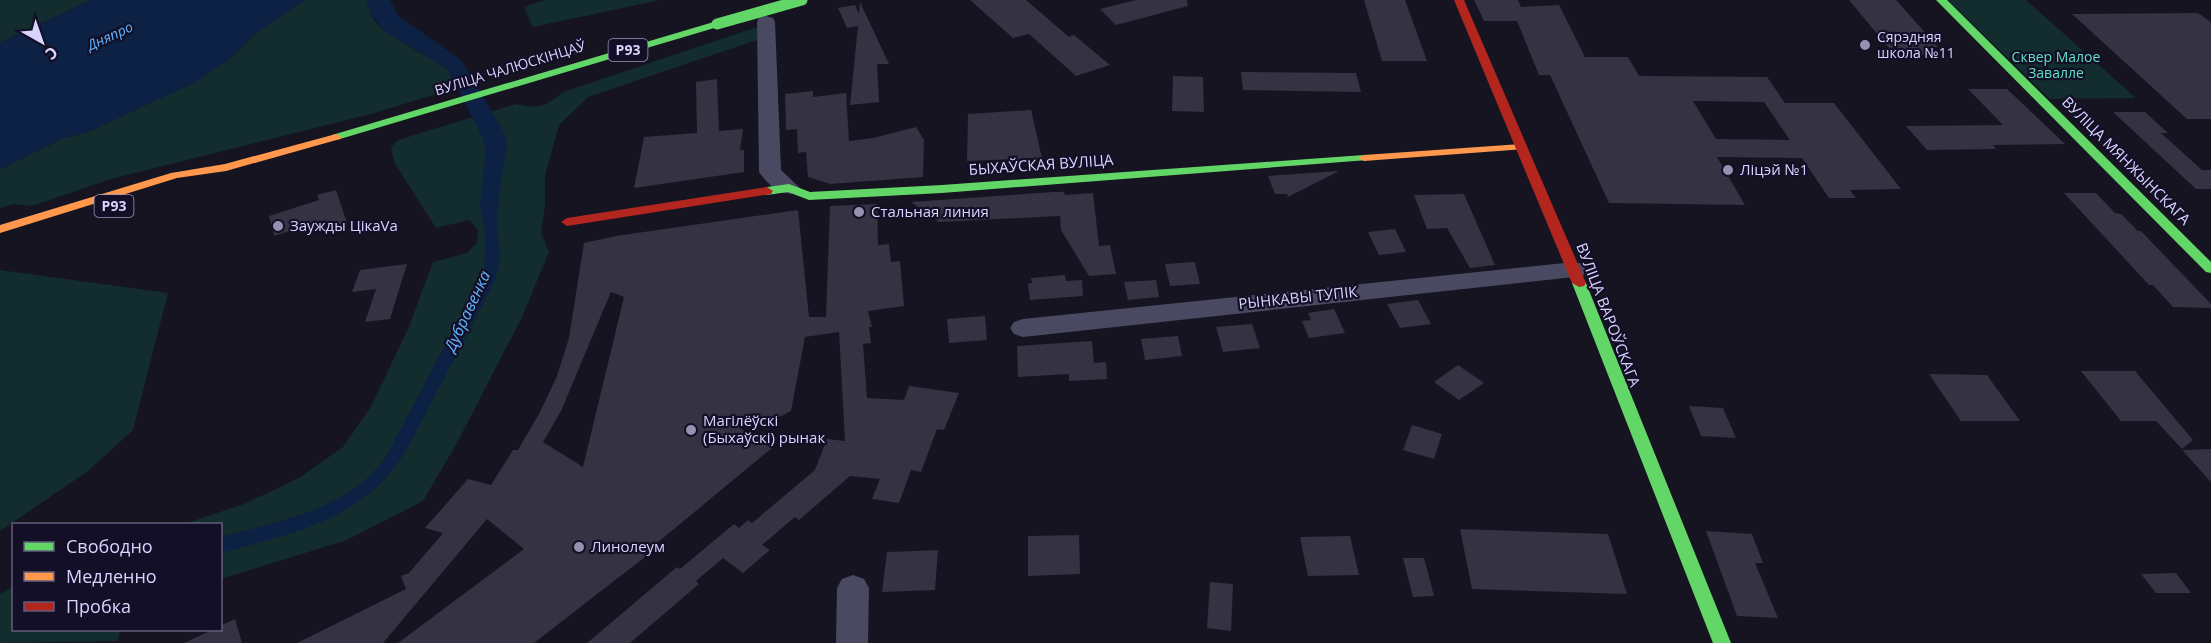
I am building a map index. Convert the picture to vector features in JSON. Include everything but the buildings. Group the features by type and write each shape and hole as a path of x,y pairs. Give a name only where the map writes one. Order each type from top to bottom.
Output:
{"street":[{"name":"ВУЛІЦА ЧАЛЮСКІНЦАЎ","path":"0,242 171,189 226,167 378,125 802,0"},
{"name":"ВУЛІЦА ВАРОЎСКАГА","path":"1459,0 1574,270 1722,643"},
{"name":"ВУЛІЦА МЯНЖЫНСКАГА","path":"1941,0 2202,251 2211,269"},
{"path":"766,22 770,172 789,188"},
{"name":"БЫХАЎСКАЯ ВУЛІЦА","path":"567,222 789,188 809,195 942,189 1521,147"},
{"name":"ВУЛІЦА ЧАЛЮСКІНЦАЎ","path":"0,229 175,175 226,167"},
{"name":"РЫНКАВЫ ТУПІК","path":"1023,328 1574,270"},
{"path":"852,643 854,588"}],"green space":[{"path":"0,0 91,0 0,43"},
{"path":"304,0 367,0 370,13 376,23 395,38 448,69 456,88 371,114 111,179 32,206 13,204 0,208 0,169 64,138 88,132 229,60 251,37"},
{"path":"544,0 660,0 533,27 524,7"},
{"name":"Сквер Малое Завалле","path":"1948,0 2026,0 2136,98 2050,99"},
{"path":"757,27 757,40 588,97 559,125 545,176 545,206 541,233 549,252 522,317 457,443 423,501 347,540 222,579 222,523 187,523 244,504 299,478 343,447 370,408 408,329 433,262 467,253 477,243 478,230 469,220 436,228 394,162 391,147 398,140 516,104 541,105 563,92"},
{"path":"0,270 168,293 133,430 88,471 0,531"},
{"path":"12,588 12,631 120,631 118,641 0,643 0,594"}],"water":[{"name":"Дняпро","path":"91,0 304,0 251,37 229,60 196,82 88,132 64,138 0,169 0,43"},
{"name":"Дубравенка","path":"367,0 390,0 399,16 462,61 503,131 507,142 499,195 497,223 500,259 495,281 408,447 391,472 372,491 327,520 276,538 222,553 222,537 288,519 330,503 368,477 384,460 484,268 486,239 480,203 486,151 484,141 448,69 384,31 370,13"}],"traffic: fast":[{"path":"717,24 802,0"},
{"path":"1941,0 2211,269"},
{"path":"336,137 717,24"},
{"path":"767,191 789,188 809,196 942,189 1364,158"},
{"path":"1579,283 1722,643"}],"traffic: slow":[{"path":"0,229 175,175 226,167 336,137"},
{"path":"1364,158 1521,147"}],"traffic: jam":[{"path":"1459,0 1579,283"},
{"path":"567,222 767,191"}],"place":[{"name":"Сярэдняя школа №11","path":"1865,45"},
{"name":"Ліцэй №1","path":"1728,170"},
{"name":"Стальная линия","path":"859,212"},
{"name":"Заужды ЦікаVа","path":"278,226"},
{"name":"Магілёўскі (Быхаўскі) рынак","path":"691,430"},
{"name":"Линолеум","path":"579,547"}]}
